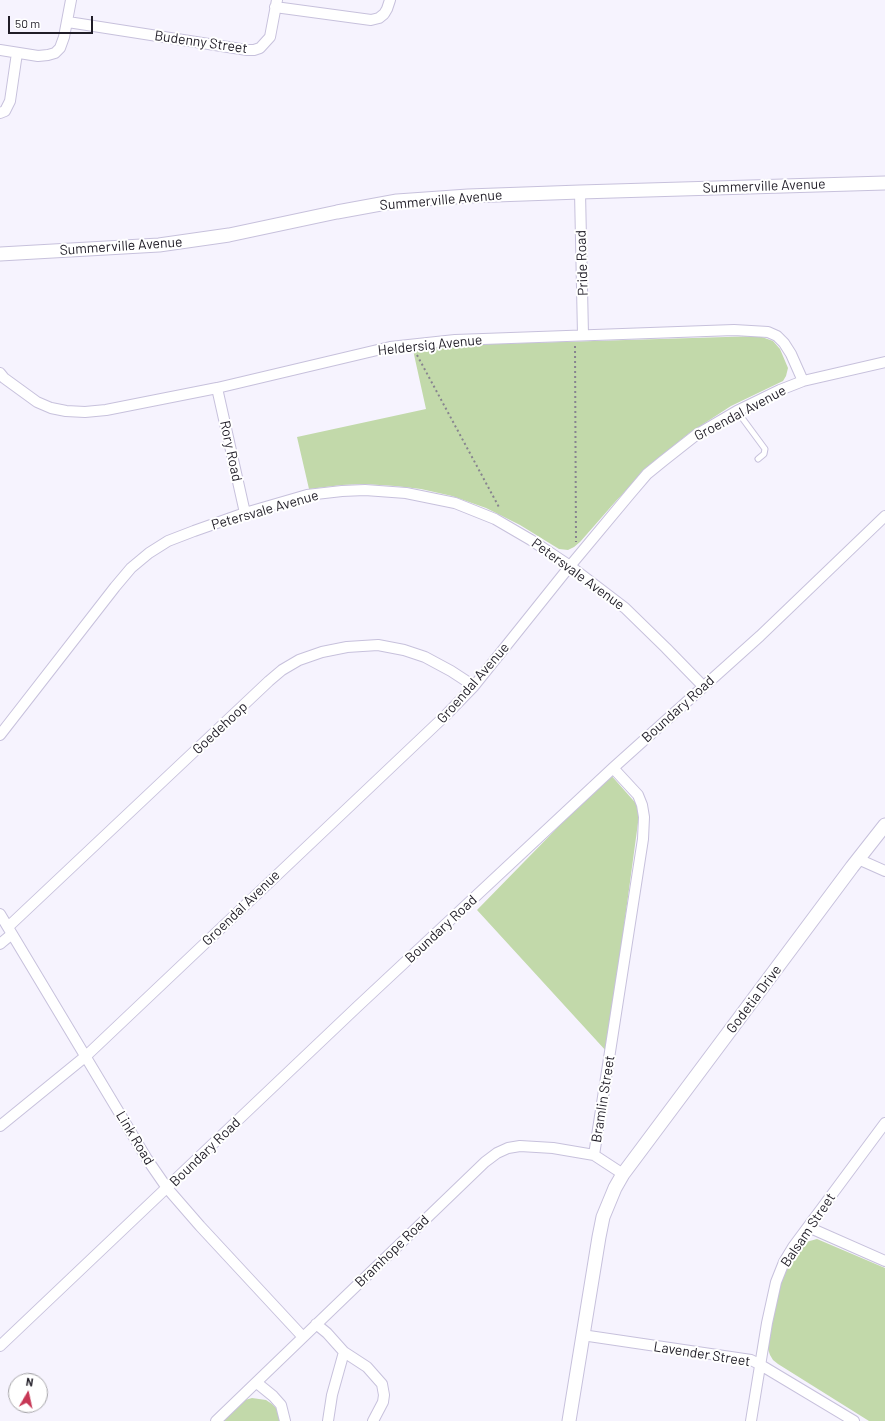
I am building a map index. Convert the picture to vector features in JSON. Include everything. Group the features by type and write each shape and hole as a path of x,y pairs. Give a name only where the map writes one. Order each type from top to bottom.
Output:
{"street":[{"path":"0,50 44,56 55,53 60,48 62,43 68,22 71,0"},
{"name":"Budenny Street","path":"68,22 254,50 260,48 270,38 276,4 371,20 380,18 384,14 390,0"},
{"path":"0,113 5,111 10,102 17,52"},
{"name":"Summerville Avenue","path":"0,254 159,245 229,235 337,212 398,201 468,196 885,183"},
{"name":"Pride Road","path":"579,335 580,192"},
{"name":"Heldersig Avenue","path":"0,373 4,378 37,402 51,408 84,412 106,410 217,388 390,347 455,340 734,330 768,332 777,336 784,343 791,354 803,380"},
{"name":"Groendal Avenue","path":"0,1126 86,1056 333,821 415,746 474,686 573,562 647,474 696,435 737,412 803,380 885,362"},
{"name":"Rory Road","path":"217,388 245,513"},
{"name":"Petersvale Avenue","path":"0,735 131,568 149,553 168,542 245,513 308,495 365,490 406,493 455,503 495,519 573,562 625,608 703,686"},
{"name":"Boundary Road","path":"2,1341 167,1188 357,1007 613,768 760,636 885,516"},
{"name":"Goedehoop","path":"0,944 10,931 269,681 282,670 299,660 322,652 347,647 378,645 404,650 425,657 474,686"},
{"name":"Bramlin Street","path":"613,768 638,795 644,817 643,839 594,1155 623,1174"},
{"name":"Godetia Drive","path":"623,1174 885,825"},
{"path":"858,859 885,871"},
{"name":"Link Road","path":"0,914 147,1159 167,1188 303,1337"},
{"name":"Balsam Street","path":"751,1421 759,1364 776,1282 784,1262 793,1247 885,1123"},
{"name":"Bramhope Road","path":"216,1421 485,1162 497,1153 508,1148 520,1146 548,1147 594,1155"},
{"path":"569,1421 595,1254 603,1217 623,1174"},
{"path":"808,1227 885,1261"},
{"path":"316,1324 344,1352 367,1367 382,1384 384,1395 383,1402 373,1421"},
{"name":"Lavender Street","path":"582,1335 751,1360 854,1421"},
{"path":"328,1421 332,1395 344,1352"},
{"path":"257,1383 273,1396 281,1405 285,1421"}],"lane":[{"path":"737,412 764,449 764,454 758,459"}],"path":[{"path":"573,562 579,335"},
{"path":"411,345 509,527"}],"green space":[{"path":"759,336 773,341 780,349 788,368 783,381 731,406 688,434 652,463 580,542 568,550 559,549 520,525 486,508 452,496 421,489 364,484 309,489 297,437 426,409 413,350 460,345"},
{"path":"610,774 640,808 607,1052 477,910"},
{"path":"817,1239 885,1268 885,1421 869,1421 778,1364 770,1355 768,1349 778,1291 788,1265 806,1242"},
{"path":"252,1398 266,1400 272,1404 277,1409 281,1421 223,1421 245,1400"}]}
